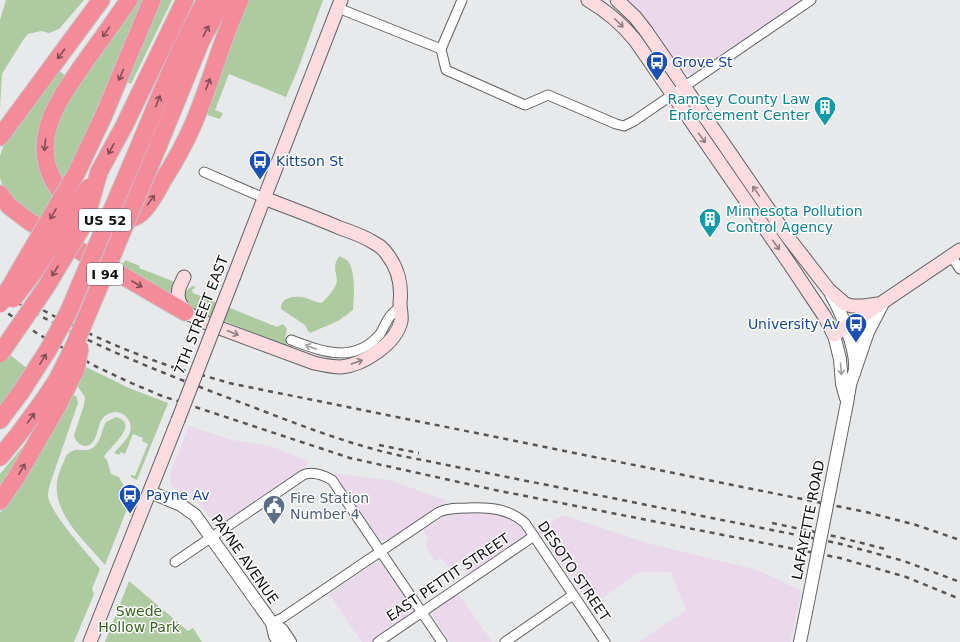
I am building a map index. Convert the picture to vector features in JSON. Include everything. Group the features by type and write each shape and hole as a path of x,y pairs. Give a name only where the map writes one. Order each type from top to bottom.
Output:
{"highway":[{"path":"0,137 101,0"},
{"name":"US 52","path":"128,0 59,101 49,127 45,151 48,171 56,185 69,201 90,215 113,221 130,219 141,213 150,203 170,169 192,127 240,0"},
{"path":"0,304 73,178 103,117 152,0"},
{"path":"0,316 33,273 99,172 124,126 185,0"},
{"path":"157,56 193,0"},
{"path":"0,420 21,392 48,350 68,313 151,141 174,65 206,0"},
{"name":"I 94","path":"50,404 76,369 88,316 151,141 223,0"},
{"path":"0,354 46,287 85,222 99,172"},
{"path":"0,194 8,206 30,222 184,312"},
{"path":"0,457 18,435 50,404"},
{"path":"0,501 16,478 50,404"}],"main road":[{"name":"LAFAYETTE ROAD","path":"588,0 606,11 625,28 635,40 792,266 825,317 834,335"},
{"name":"LAFAYETTE ROAD","path":"617,0 639,22 788,236 829,290"},
{"name":"7TH STREET EAST","path":"90,642 340,4"},
{"path":"184,277 178,294 179,301 184,312 209,324 314,363 328,366 354,364 372,356 389,341 401,321 401,293 395,267 387,254 377,244 314,217 264,198"},
{"path":"834,335 956,253"},
{"path":"829,290 845,304 852,306 863,306 883,302"}],"street":[{"path":"462,0 442,49 446,70 524,105 548,95 624,126 634,121 811,0"},
{"path":"340,4 442,49"},
{"path":"204,172 264,198"},
{"path":"956,253 960,268"},
{"name":"LAFAYETTE ROAD","path":"800,642 850,385 855,370 853,354 846,327 839,308 829,290"},
{"path":"855,370 868,332 883,302"},
{"path":"291,340 320,351 331,353 353,351 372,342 380,334 391,315 400,307"},
{"name":"LAFAYETTE ROAD","path":"834,335 840,359 842,384 847,403"},
{"path":"175,562 210,537 308,473 320,475 332,480 442,642"},
{"name":"PAYNE AVENUE","path":"150,492 186,508 195,515 272,623 282,630 290,642"},
{"name":"DESOTO STREET","path":"380,552 439,512 446,509 485,507 496,509 518,517 525,523 605,642"},
{"name":"EAST PETTIT STREET","path":"378,642 534,536"},
{"path":"272,623 282,618 380,552"},
{"path":"505,642 573,595"},
{"name":"PAYNE AVENUE","path":"272,623 275,636 279,642"}],"shaded area":[{"path":"625,0 802,0 692,74 678,70"},
{"path":"189,426 232,440 270,446 308,461 306,467 221,523 214,522 199,504 171,485 170,474"},
{"path":"334,473 392,481 448,501 388,541 380,540"},
{"path":"492,511 513,517 528,538 470,577 459,561 449,568 441,558 435,561 425,545 428,537 423,530 451,512"},
{"path":"563,515 650,544 755,569 802,591 790,642 639,642 686,610 671,572 639,572 591,606 538,531"},
{"path":"375,563 381,563 415,610 414,615 374,642 362,642 329,594"},
{"path":"457,591 492,642 450,642 430,612 432,607"}],"green space":[{"path":"6,0 84,0 59,29 49,33 41,31 28,34 23,40 2,74 0,108 0,20"},
{"path":"133,0 148,0 119,71 62,183 49,156 61,108"},
{"path":"158,0 172,0 131,84 125,81"},
{"path":"247,0 323,0 298,69 286,97 229,74 215,110 223,113 220,119 207,115"},
{"path":"58,70 69,78 39,165 46,183 56,199 42,222 20,209 4,189 0,178 0,156 4,144"},
{"path":"340,256 348,261 351,266 354,285 353,310 338,321 310,333 305,325 281,309 282,303 293,297 303,297 321,303 331,293 337,283 335,265"},
{"path":"125,260 140,266 139,268 175,282 172,289 173,296 121,269"},
{"path":"193,286 196,287 192,290 193,293 277,327 283,324 287,329 285,338 288,343 286,346 190,307 185,298 185,293"},
{"path":"8,353 30,371 0,412 0,363"},
{"path":"82,365 129,388 168,403 137,480 131,477 131,475 135,476 148,444 142,441 143,438 133,434 125,454 121,452 119,455 114,453 127,438 131,429 128,419 119,412 108,414 104,417 92,443 83,446 76,441 74,435 84,405 85,397 74,384"},
{"path":"69,392 77,397 78,403 50,484 48,496 50,503 62,523 100,569 92,589 94,594 74,642 0,642 0,513 17,488"},
{"path":"116,417 123,420 125,430 104,457 107,460 111,474 119,477 124,486 134,491 105,565 80,537 65,517 57,494 57,482 59,472 66,456 74,450 88,450 95,446 99,441 106,422"},
{"path":"30,438 0,490 0,474"},
{"name":"Swede Hollow Park","path":"129,581 188,631 193,628 202,642 105,642"}],"railway":[{"path":"0,285 39,308 119,347 169,366 229,383 866,512 916,525 960,540"},
{"path":"0,292 29,310 60,326 154,369 325,434 363,446 402,456 837,543 904,561 960,582"},
{"path":"0,308 38,334 95,366 129,382 162,396 350,458 495,490 840,558 906,577 960,599"},
{"path":"379,445 419,453"},
{"path":"772,523 885,549"}],"place":[{"name":"Grove St","path":"657,82"},
{"name":"Ramsey County Law Enforcement Center","path":"825,126"},
{"name":"Kittson St","path":"260,180"},
{"name":"Minnesota Pollution Control Agency","path":"710,238"},
{"name":"University Av","path":"856,344"},
{"name":"Payne Av","path":"130,514"},
{"name":"Fire Station Number 4","path":"274,526"}]}
